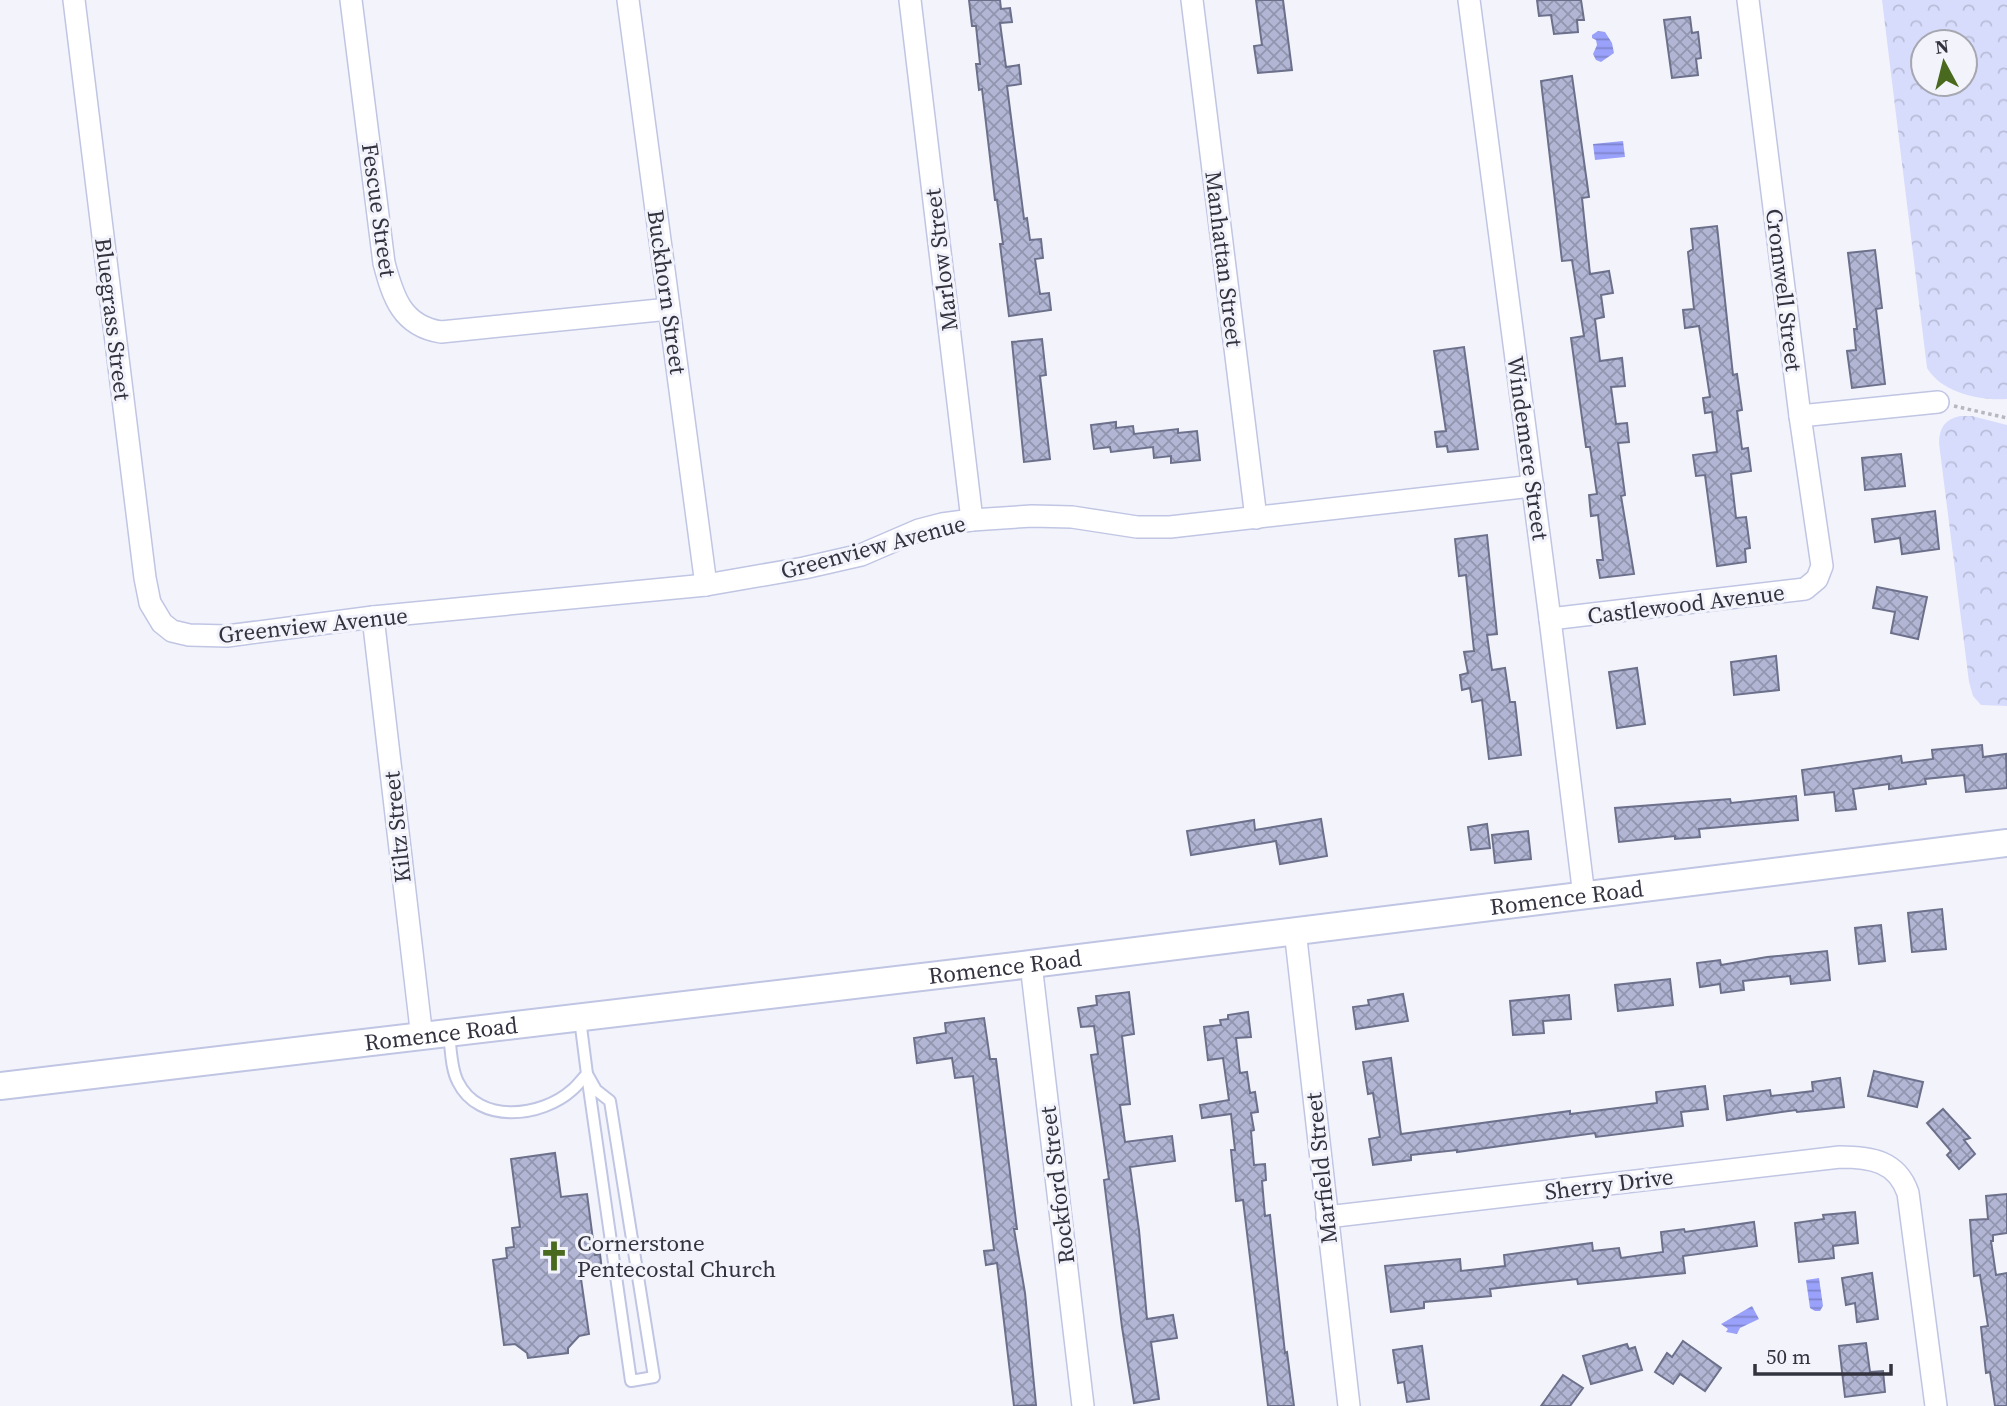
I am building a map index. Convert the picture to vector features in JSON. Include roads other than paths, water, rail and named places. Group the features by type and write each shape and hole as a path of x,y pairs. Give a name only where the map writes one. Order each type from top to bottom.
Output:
{"street":[{"name":"Bluegrass Street","path":"74,0 145,578 150,603 162,623 172,631"},
{"name":"Fescue Street","path":"351,0 384,263 394,296 411,320 425,330 441,332 669,309"},
{"name":"Buckhorn Street","path":"628,0 706,585"},
{"name":"Marlow Street","path":"910,0 972,520"},
{"name":"Manhattan Street","path":"1192,0 1256,518"},
{"name":"Windemere Street","path":"1469,0 1584,897"},
{"name":"Cromwell Street","path":"1748,0 1800,416 1822,566 1817,579"},
{"path":"1800,416 1938,402"},
{"name":"Greenview Avenue","path":"172,631 205,637 227,636 373,617 706,585 861,555 919,530 972,520 1032,516 1072,517 1137,527 1170,527 1533,486"},
{"name":"Castlewood Avenue","path":"1550,619 1805,590 1817,579"},
{"name":"Kiltz Street","path":"373,617 422,1038"},
{"name":"Romence Road","path":"0,1086 422,1038 2007,843"},
{"name":"Marfield Street","path":"1295,930 1349,1406"},
{"name":"Rockford Street","path":"1031,964 1083,1406"},
{"name":"Sherry Drive","path":"1326,1217 1840,1157 1874,1159 1889,1167 1905,1184 1908,1193 1936,1406"}],"lane":[{"path":"580,1018 587,1074 631,1381 654,1377 610,1101 596,1090 587,1074"},
{"path":"449,1034 457,1081 466,1095 494,1111 511,1112 540,1108 572,1090 587,1074"}],"water":[{"path":"1598,31 1605,32 1612,43 1614,53 1601,62 1596,60 1593,54 1597,45 1592,35"},
{"path":"1623,141 1625,157 1595,160 1593,144"},
{"path":"1819,1278 1823,1306 1820,1311 1815,1311 1810,1308 1806,1280"},
{"path":"1752,1306 1759,1319 1740,1328 1737,1334 1726,1332 1728,1329 1721,1324"}],"place":[{"name":"Cornerstone Pentecostal Church","path":"554,1256"}]}
